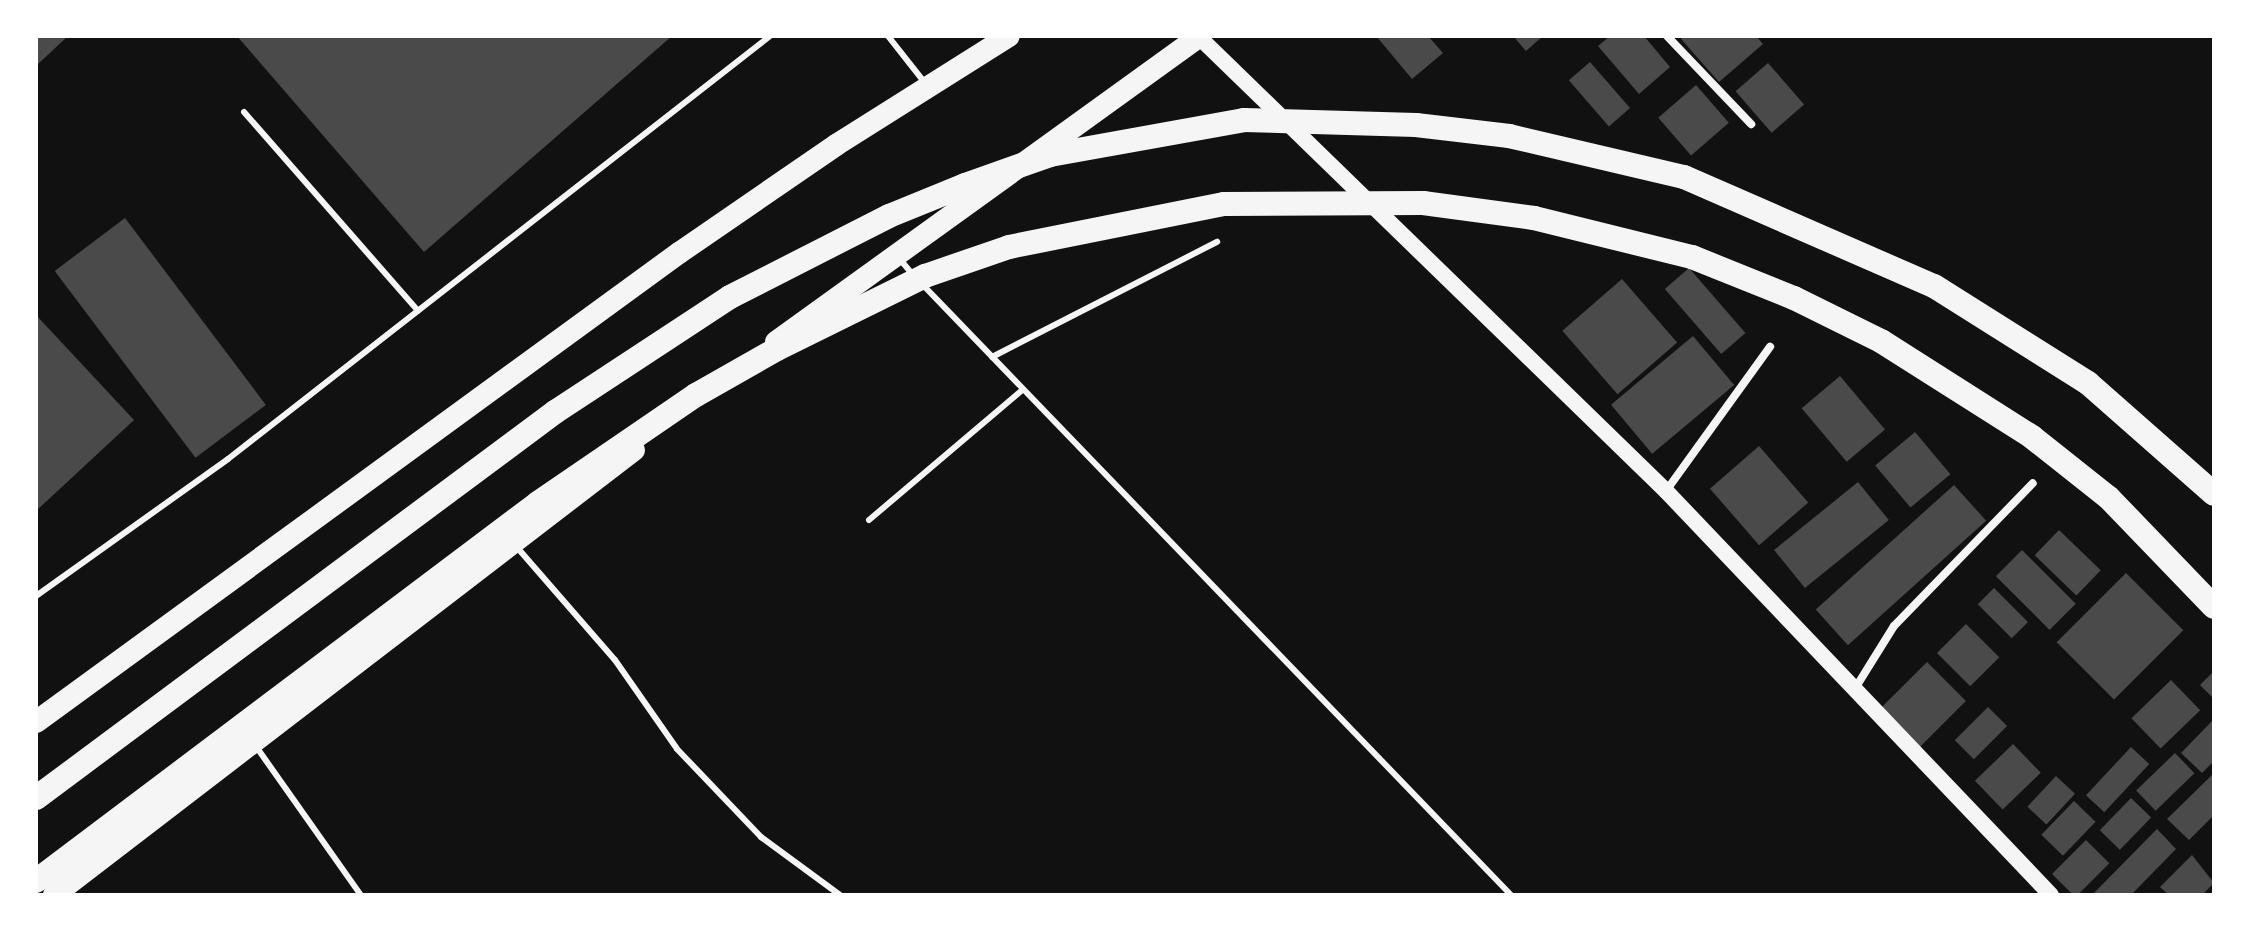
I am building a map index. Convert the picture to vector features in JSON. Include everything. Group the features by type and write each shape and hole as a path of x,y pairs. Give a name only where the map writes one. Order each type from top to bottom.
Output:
{"highway":[{"path":"36,722 500,381 927,86 1009,36"},
{"path":"54,895 894,252 1199,36"},
{"path":"36,798 555,412 730,297 889,216 1050,155 1244,120 1416,125 1509,136 1697,182 1862,250 2020,337 2088,383 2214,494"},
{"path":"36,881 550,494 684,403 777,349 925,276 1009,247 1224,204 1423,203 1534,218 1680,254 1794,298 1895,349 2032,437 2109,498 2214,607"}],"main road":[{"path":"1199,36 1666,491 2051,895"}],"street":[{"path":"1667,36 1751,124"},
{"path":"1666,491 1770,347"},
{"path":"1856,687 1894,626 2033,483"}],"lane":[{"path":"36,596 228,459 770,36"},
{"path":"888,36 927,86"},
{"path":"244,112 418,311"},
{"path":"992,357 1217,242"},
{"path":"894,252 1021,391 1511,895"},
{"path":"869,520 1021,391"},
{"path":"513,542 615,660 677,749 761,837 840,895"},
{"path":"253,742 361,895"}],"building":[{"path":"36,36 68,36 36,66"},
{"path":"237,36 672,36 424,252"},
{"path":"1428,36 1443,53 1412,79 1377,37"},
{"path":"1513,36 1543,36 1526,51"},
{"path":"1610,36 1644,36 1670,67 1639,94 1598,46"},
{"path":"1685,36 1756,36 1763,44 1719,82 1681,39"},
{"path":"1590,62 1630,108 1609,126 1569,80"},
{"path":"1768,63 1804,105 1772,133 1736,91"},
{"path":"1696,85 1729,123 1691,156 1658,118"},
{"path":"125,218 266,405 196,458 55,271"},
{"path":"1689,268 1745,333 1721,354 1665,289"},
{"path":"1622,279 1677,342 1617,394 1562,331"},
{"path":"36,315 134,420 36,511"},
{"path":"1693,336 1734,385 1652,454 1611,405"},
{"path":"1840,376 1885,430 1847,462 1802,408"},
{"path":"1915,432 1950,474 1911,508 1875,465"},
{"path":"1759,446 1808,503 1759,545 1710,489"},
{"path":"1858,482 1889,520 1805,588 1774,550"},
{"path":"1954,485 1986,521 1848,645 1816,609"},
{"path":"2059,530 2101,570 2076,595 2035,555"},
{"path":"2022,550 2076,604 2050,630 1996,576"},
{"path":"2126,573 2183,630 2114,700 2057,642"},
{"path":"1994,588 2028,622 2012,638 1978,604"},
{"path":"1966,624 1999,657 1970,686 1937,653"},
{"path":"1927,662 1966,701 1917,750 1878,711"},
{"path":"2214,671 2214,699 2200,685"},
{"path":"2171,680 2200,710 2161,748 2131,718"},
{"path":"1988,707 2007,726 1974,759 1955,740"},
{"path":"2214,719 2214,761 2202,773 2181,753"},
{"path":"2013,744 2041,773 2003,810 1975,781"},
{"path":"2131,747 2149,764 2104,812 2086,795"},
{"path":"2175,753 2194,773 2156,811 2136,791"},
{"path":"2214,773 2214,815 2189,840 2167,819"},
{"path":"2056,776 2075,794 2046,824 2027,807"},
{"path":"2131,798 2151,817 2120,850 2100,830"},
{"path":"2074,801 2096,822 2063,856 2041,835"},
{"path":"2157,829 2176,849 2131,895 2092,895"},
{"path":"2086,840 2109,863 2078,895 2073,895 2052,874"},
{"path":"2192,855 2214,883 2202,895 2169,895 2160,887"}]}
